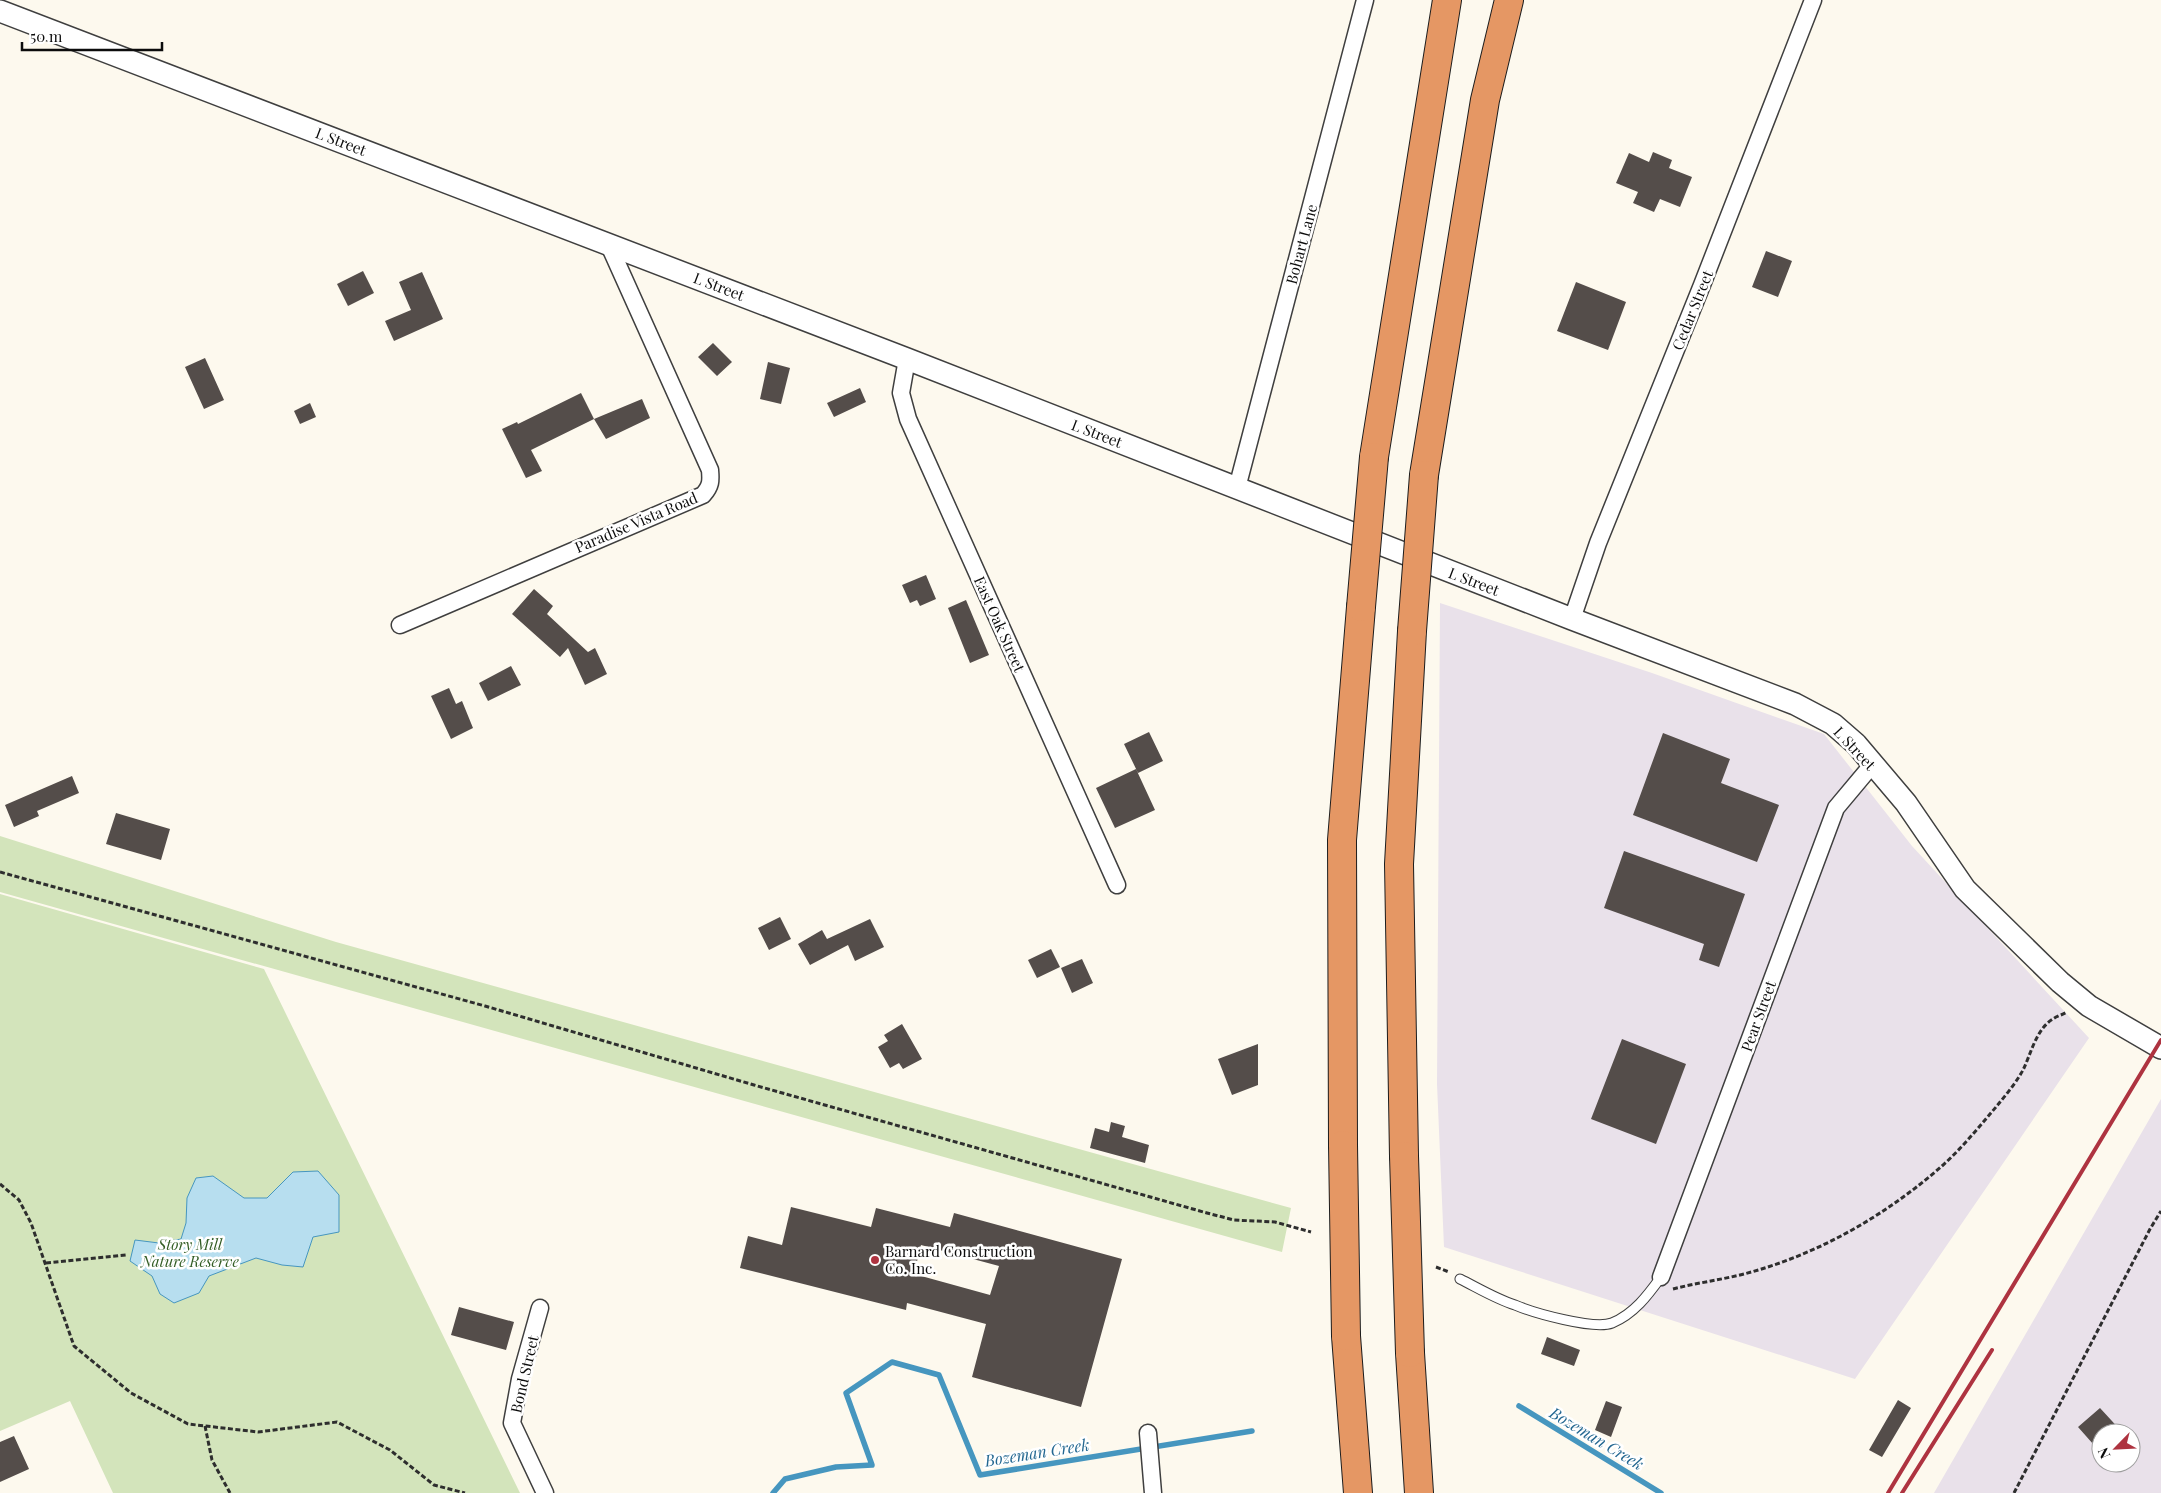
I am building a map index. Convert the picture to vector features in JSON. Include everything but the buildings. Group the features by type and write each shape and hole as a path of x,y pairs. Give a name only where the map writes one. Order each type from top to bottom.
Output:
{"highway":[{"path":"1358,1493 1346,1336 1342,1145 1342,840 1374,457 1447,0"},
{"path":"1419,1493 1410,1353 1404,1156 1399,864 1412,631 1424,475 1485,100 1509,0"}],"street":[{"name":"Bohart Lane","path":"1237,488 1365,0"},
{"name":"Cedar Street","path":"1572,619 1598,543 1702,285 1813,0"},
{"name":"L Street","path":"0,11 608,243 1795,704 1833,724 1856,744 1906,803 1966,889 2060,982 2089,1006 2161,1048"},
{"name":"Paradise Vista Road","path":"400,625 703,494 708,490 711,483 710,470 608,243"},
{"name":"East Oak Street","path":"907,359 901,393 908,419 1117,885"},
{"name":"Pear Street","path":"1662,1277 1836,808 1872,765"},
{"name":"Bond Street","path":"540,1308 520,1379 512,1422 545,1493"},
{"path":"1148,1433 1153,1487"}],"lane":[{"path":"1457,1277 1514,1305 1588,1324 1610,1324 1626,1315 1645,1299 1662,1277"}],"path":[{"path":"0,872 104,900 232,938 476,1003 754,1085 1207,1213 1234,1220 1275,1222 1311,1232"},
{"path":"1645,1299 1666,1290 1744,1274 1788,1259 1843,1235 1870,1220 1915,1188 1943,1165 1968,1140 2022,1072 2044,1026 2052,1019 2066,1013"},
{"path":"0,1184 10,1191 26,1211 74,1346 131,1393 188,1424 258,1432 337,1422 390,1450 434,1484 465,1493"},
{"path":"2014,1493 2140,1246 2161,1211"},
{"path":"46,1263 126,1255"},
{"path":"1436,1267 1457,1277"},
{"path":"205,1426 212,1460 230,1493"}],"shaded area":[{"path":"1440,603 1652,673 1824,734 1912,846 2089,1038 1855,1379 1444,1247 1437,1084"},
{"path":"2161,1099 2161,1493 1934,1493"}],"green space":[{"path":"0,836 336,942 1291,1208 1282,1252 0,892"},
{"name":"Story Mill Nature Reserve","path":"0,894 264,969 520,1493 113,1493 70,1401 0,1431"}],"water":[{"path":"318,1171 339,1195 339,1232 313,1237 303,1267 282,1265 256,1258 209,1276 199,1293 174,1303 160,1294 152,1276 130,1261 135,1240 159,1243 181,1239 186,1223 187,1198 196,1178 213,1176 244,1198 267,1198 293,1172"}],"waterway":[{"name":"Bozeman Creek","path":"773,1493 785,1479 836,1467 872,1465 846,1393 892,1362 939,1375 980,1475 1252,1431"},
{"name":"Bozeman Creek","path":"1519,1406 1661,1493"}],"railway":[{"path":"1888,1493 2161,1040"},
{"path":"1902,1493 1992,1350"}],"place":[{"name":"Barnard Construction Co. Inc.","path":"875,1260"}]}
